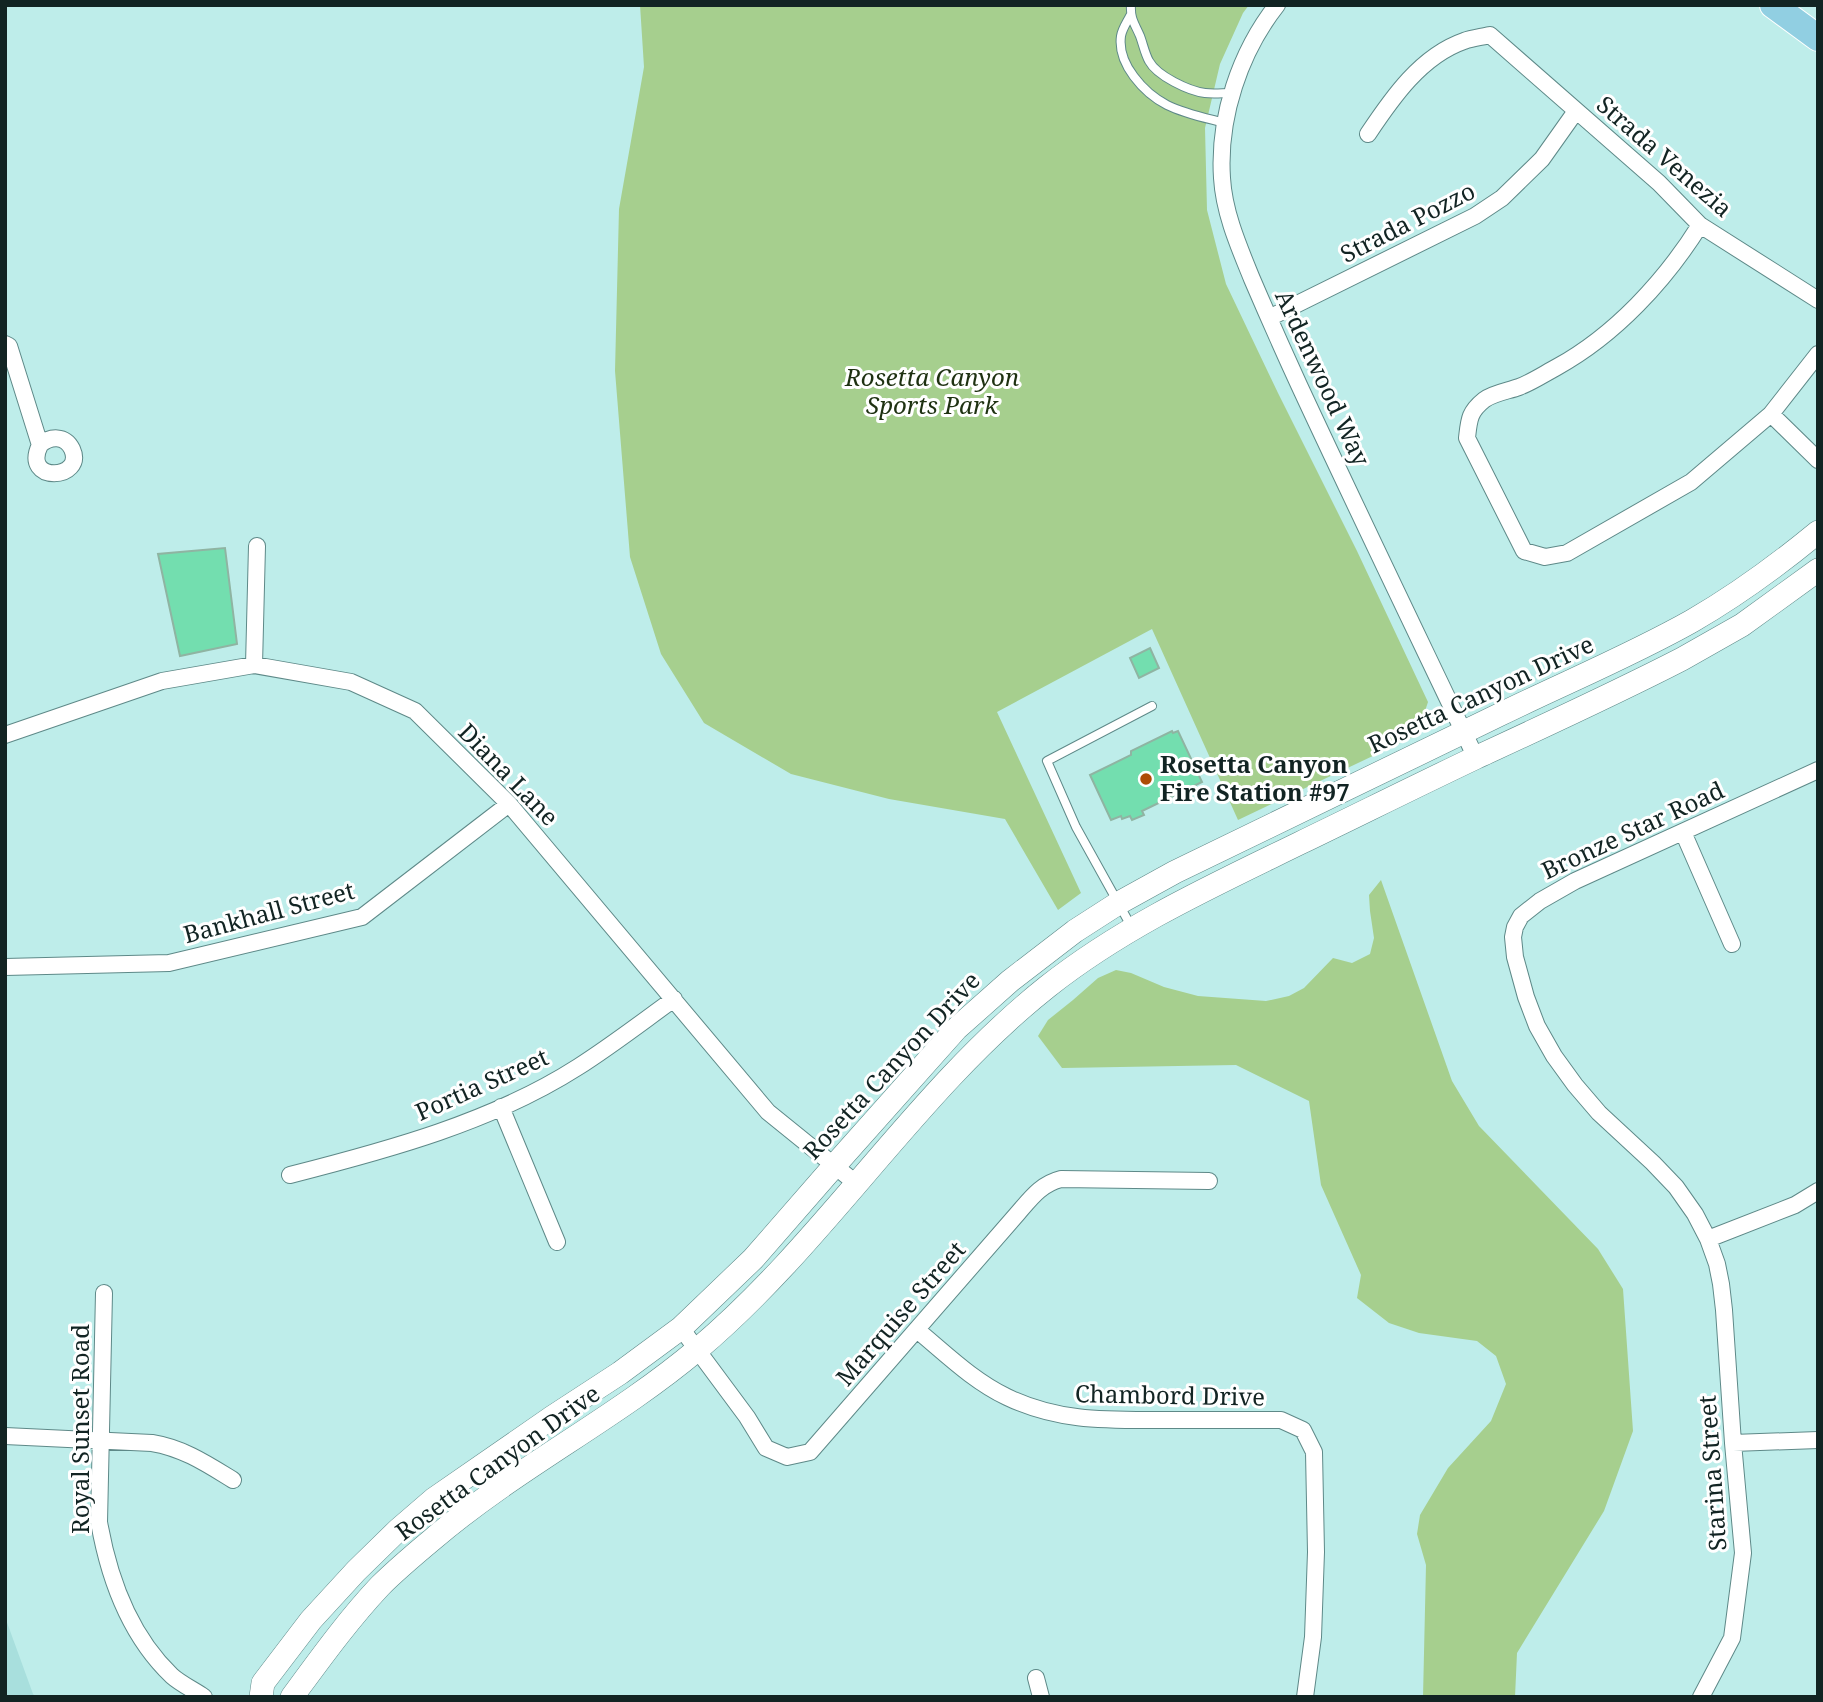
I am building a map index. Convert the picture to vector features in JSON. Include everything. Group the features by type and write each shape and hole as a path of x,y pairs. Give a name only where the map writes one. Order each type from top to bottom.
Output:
{"main road":[{"path":"1773,5 1818,38"}],"street":[{"name":"Ardenwood Way","path":"1278,5 1252,42 1232,93 1225,123 1222,178 1227,207 1239,247 1269,318 1476,758"},
{"name":"Strada Venezia","path":"1368,134 1394,94 1430,59 1463,41 1490,35 1659,183 1700,225 1818,300"},
{"name":"Strada Pozzo","path":"1269,318 1475,216 1502,198 1542,159 1576,111"},
{"path":"1700,225 1665,273 1629,312 1597,341 1560,366 1520,386 1485,399 1469,417 1466,438 1524,551 1545,557 1567,553 1691,482 1771,414 1818,354"},
{"path":"5,344 9,346 23,386 40,445"},
{"path":"1771,414 1818,460"},
{"name":"Rosetta Canyon Drive","path":"261,1697 263,1684 311,1620 398,1530 434,1499 620,1373 681,1328 753,1259 956,1029 1039,958 1117,904 1175,872 1623,657 1692,621 1768,572 1818,532"},
{"path":"254,665 257,546"},
{"name":"Rosetta Canyon Drive","path":"292,1697 327,1648 381,1585 435,1536 513,1479 658,1381 746,1307 986,1040 1046,988 1101,947 1183,900 1682,659 1742,625 1818,570"},
{"name":"Diana Lane","path":"5,735 162,681 254,665 351,682 415,711 509,804 768,1112 857,1184"},
{"name":"Bronze Star Road","path":"1708,1239 1676,1187 1599,1113 1574,1085 1554,1056 1538,1026 1515,957 1515,926 1521,916 1540,901 1574,881 1818,770"},
{"name":"Bankhall Street","path":"5,967 169,963 362,917 509,804"},
{"path":"1683,832 1732,944"},
{"name":"Portia Street","path":"290,1175 353,1159 445,1130 500,1107 577,1068 674,999"},
{"path":"500,1107 557,1242"},
{"name":"Marquise Street","path":"681,1328 747,1417 766,1448 787,1457 810,1452 1018,1213 1050,1182 1061,1179 1209,1181"},
{"path":"1708,1239 1795,1205 1818,1191"},
{"name":"Starina Street","path":"1700,1697 1732,1638 1744,1553 1724,1310 1717,1264 1708,1239"},
{"name":"Royal Sunset Road","path":"104,1293 99,1522 105,1557 118,1596 145,1647 174,1678 204,1697"},
{"name":"Chambord Drive","path":"917,1330 981,1382 1006,1397 1065,1417 1096,1420 1281,1420 1303,1430 1314,1452 1316,1552 1312,1637 1305,1697"},
{"path":"5,1436 169,1446 190,1454 233,1480"},
{"path":"1733,1443 1818,1440"},
{"path":"1036,1678 1041,1697"}],"lane":[{"path":"1131,5 1130,16 1121,32 1121,49 1128,67 1146,90 1167,105 1225,123"},
{"path":"1130,16 1148,61 1154,68 1175,83 1204,93 1232,93"},
{"path":"1132,929 1076,827 1047,761 1152,706"}],"shaded area":[{"path":"5,1617 33,1694 36,1697 5,1697"}],"green space":[{"name":"Rosetta Canyon Sports Park","path":"640,5 1249,5 1220,64 1205,128 1207,210 1226,284 1428,702 1417,735 1238,820 1152,629 997,712 1081,893 1058,910 1005,819 889,799 791,774 704,723 661,654 630,557 615,371 619,209 644,67"},
{"path":"1381,880 1452,1081 1479,1126 1598,1249 1623,1289 1633,1431 1604,1511 1517,1653 1515,1697 1423,1697 1426,1565 1417,1534 1420,1515 1448,1468 1491,1421 1506,1384 1496,1356 1477,1341 1419,1333 1389,1323 1357,1298 1361,1275 1321,1185 1309,1101 1236,1065 1062,1068 1038,1036 1048,1020 1098,978 1116,970 1198,996 1266,1001 1289,996 1304,988 1333,958 1352,963 1370,954 1374,938 1369,895"}],"building":[{"path":"225,548 237,644 180,656 158,554"},
{"path":"1150,648 1159,668 1139,678 1130,658"},
{"name":"Rosetta Canyon Fire Station #97","path":"1172,731 1178,731 1202,782 1142,811 1144,815 1132,820 1130,816 1122,819 1121,816 1111,820 1090,775"}],"place":[{"name":"Rosetta Canyon Fire Station #97","path":"1146,779"}]}
